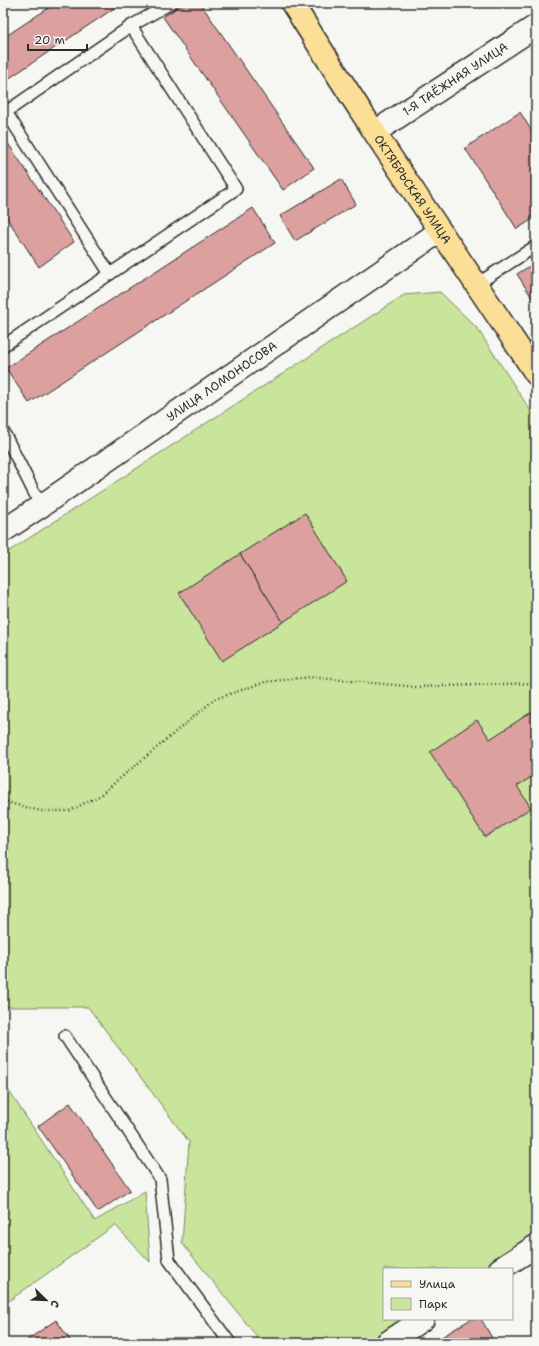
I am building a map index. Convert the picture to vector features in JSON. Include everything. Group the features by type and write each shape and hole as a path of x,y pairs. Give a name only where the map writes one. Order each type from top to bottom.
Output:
{"main road":[{"name":"ОКТЯБРЬСКАЯ УЛИЦА","path":"292,3 440,231 536,374"},
{"name":"1-Я ТАЁЖНАЯ УЛИЦА","path":"375,132 536,26"},
{"name":"УЛИЦА ЛОМОНОСОВА","path":"3,531 440,231"},
{"path":"502,1268 536,1246"},
{"path":"387,1343 422,1320"}],"lane":[{"path":"110,274 6,112 131,26 171,3"},
{"path":"3,346 236,189 131,26"},
{"path":"477,284 536,246"},
{"path":"3,431 41,506"},
{"path":"65,1036 160,1179 169,1260 230,1343"}],"path":[{"path":"3,800 41,811 69,811 99,796 216,699 265,682 310,677 416,687 536,683"}],"green space":[{"path":"440,292 477,328 536,419 536,1238 489,1268 383,1268 383,1320 406,1320 371,1343 262,1343 182,1243 189,1142 88,1007 3,1007 3,555 404,295"},
{"path":"3,1082 95,1221 145,1191 150,1262 115,1225 3,1305"}],"building":[{"path":"56,3 122,3 8,79 3,72 3,38"},
{"path":"184,3 200,3 314,168 283,190 163,17"},
{"path":"520,112 536,138 536,217 517,229 465,148"},
{"path":"3,136 74,242 39,267 3,212"},
{"path":"341,179 356,204 295,241 280,216"},
{"path":"253,208 275,243 29,403 6,368"},
{"path":"536,262 536,304 517,274"},
{"path":"305,513 347,581 283,622 240,554"},
{"path":"240,554 283,622 222,661 179,593"},
{"path":"536,709 536,774 517,786 531,808 485,837 430,752 477,720 490,739"},
{"path":"70,1103 130,1190 98,1212 38,1126"},
{"path":"56,1320 72,1343 23,1343"},
{"path":"469,1320 482,1320 495,1343 432,1343"}]}
